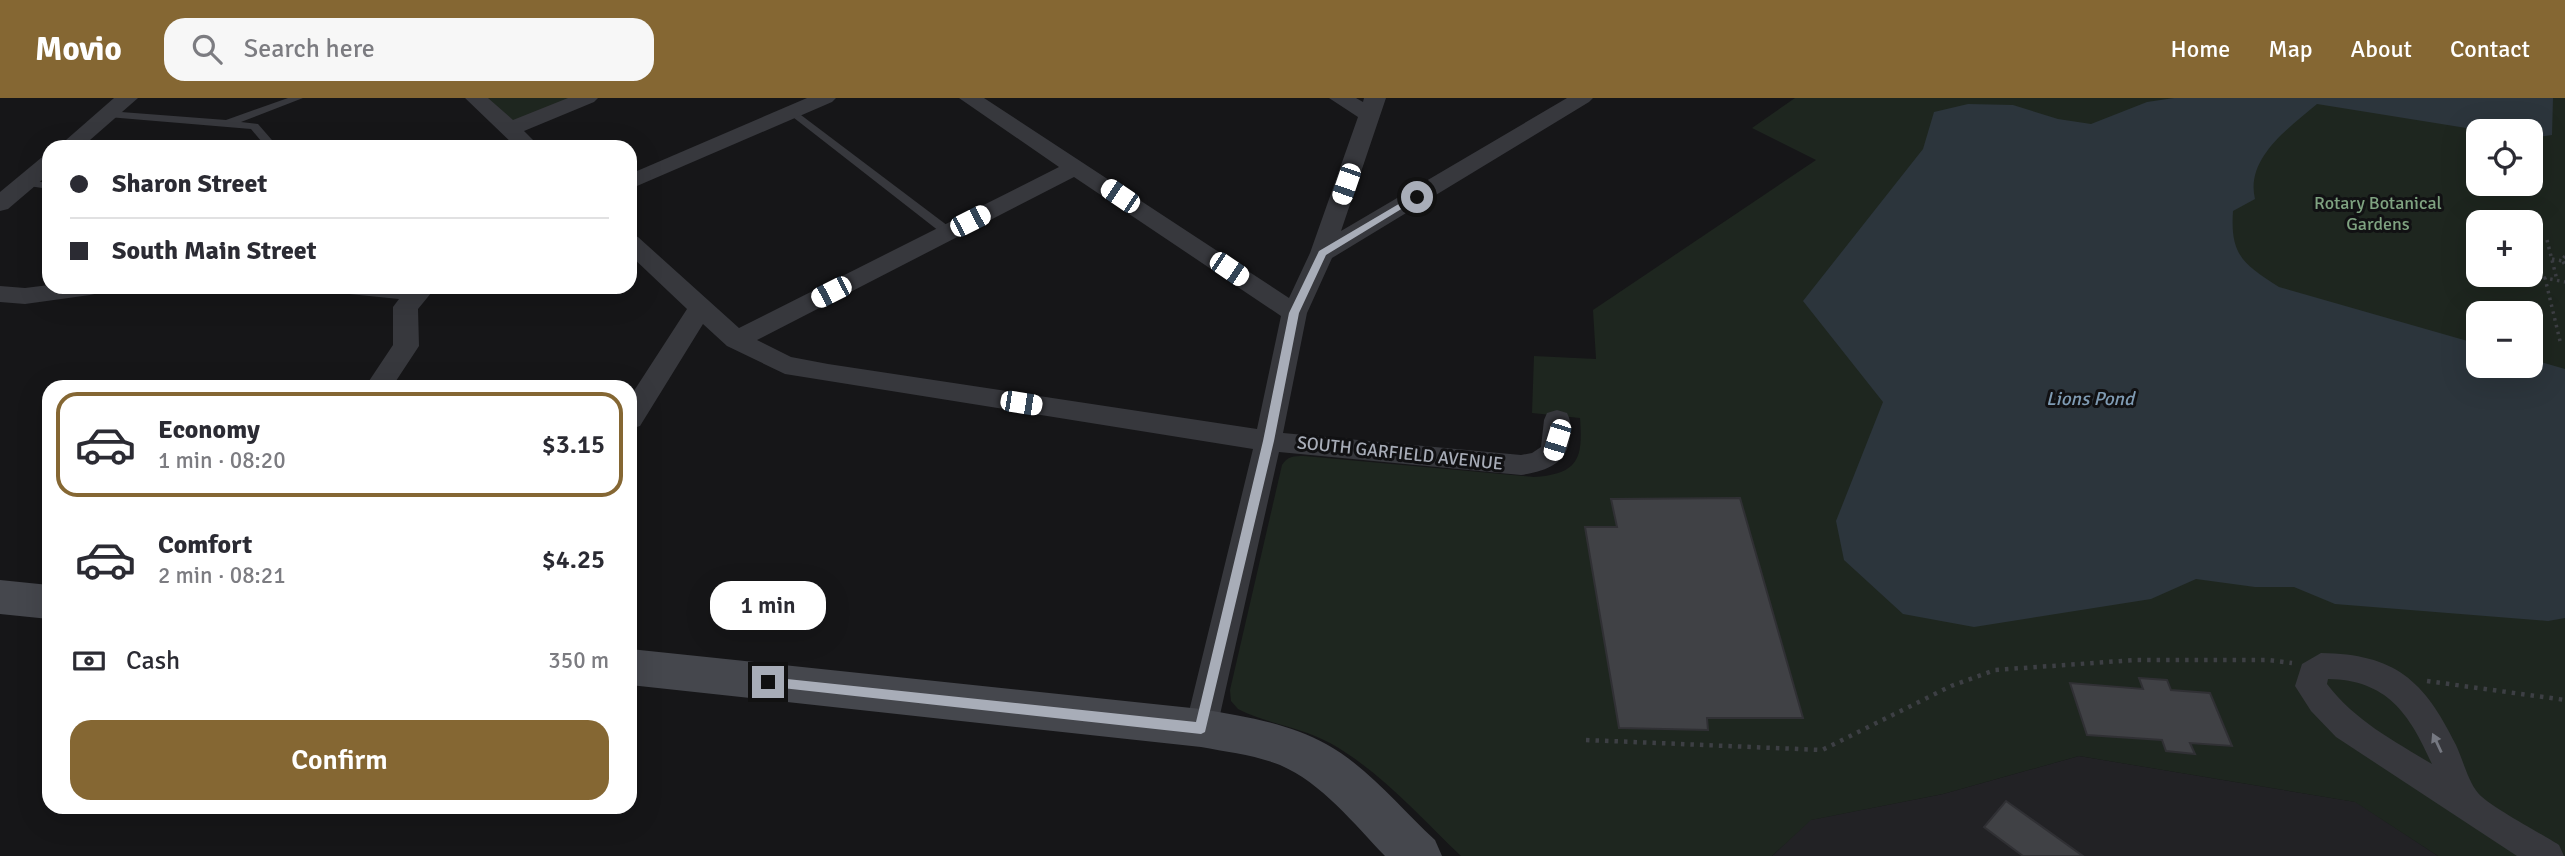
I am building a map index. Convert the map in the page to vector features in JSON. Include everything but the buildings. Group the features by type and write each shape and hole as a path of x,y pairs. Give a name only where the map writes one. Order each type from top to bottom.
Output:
{"main road":[{"path":"0,597 42,601"},
{"path":"637,668 1201,728 1270,743 1309,758 1338,779 1418,856"}],"street":[{"path":"77,140 127,98"},
{"path":"476,98 522,140"},
{"path":"510,129 587,98"},
{"path":"637,179 825,98"},
{"path":"970,98 1294,313"},
{"path":"1201,728 1268,441 1294,313 1322,253 1372,106 1340,98"},
{"path":"1322,253 1582,98"},
{"path":"736,340 1076,167"},
{"path":"0,204 42,169"},
{"name":"SOUTH GARFIELD AVENUE","path":"637,249 736,340 785,365 828,373 1268,441 1521,465 1542,462 1553,454 1558,420"},
{"path":"0,294 25,296 42,294"},
{"path":"383,380 407,346 405,307 413,294"},
{"path":"637,408 700,309"},
{"path":"2466,804 2422,710 2409,694 2384,678 2357,666 2321,666 2313,673 2311,686 2324,708 2343,726 2547,856"}],"lane":[{"path":"225,123 298,98"},
{"path":"793,112 948,232"},
{"path":"108,114 254,126 266,140"},
{"path":"26,183 42,185"}],"path":[{"path":"2547,240 2557,280"},
{"path":"2552,259 2564,261"},
{"path":"2560,341 2545,278 2565,282"},
{"path":"1586,740 1822,750 1951,686 1995,670 2135,660 2268,660 2321,666"},
{"path":"2420,680 2565,701"}],"shaded area":[{"path":"2079,756 2356,802 2438,856 1772,856 1810,820 1943,794"}],"green space":[{"path":"476,98 587,98 510,129"},
{"name":"Rotary Botanical Gardens","path":"1795,98 2565,98 2565,856 2438,856 2355,802 2079,756 1943,794 1811,820 1772,856 1461,856 1399,795 1348,754 1319,738 1238,709 1231,701 1230,690 1282,465 1286,460 1304,456 1534,477 1569,468 1579,453 1580,418 1532,413 1534,356 1596,359 1593,310 1816,160 1752,128"}],"water":[{"name":"Lions Pond","path":"2174,98 2553,98 2552,135 2543,136 2543,119 2466,119 2466,128 2317,104 2283,133 2263,157 2254,184 2255,199 2233,211 2233,226 2241,257 2256,272 2279,287 2466,341 2466,378 2543,378 2543,363 2565,369 2565,618 2548,621 2335,604 2294,587 2255,587 2196,579 2151,599 1974,627 1903,614 1844,560 1836,521 1883,402 1803,301 1923,149 1934,112 1968,104 2013,105 2058,119 2091,124 2147,102"}],"route":[{"path":"768,682 1201,728 1268,441 1294,313 1322,253 1417,197"}]}
